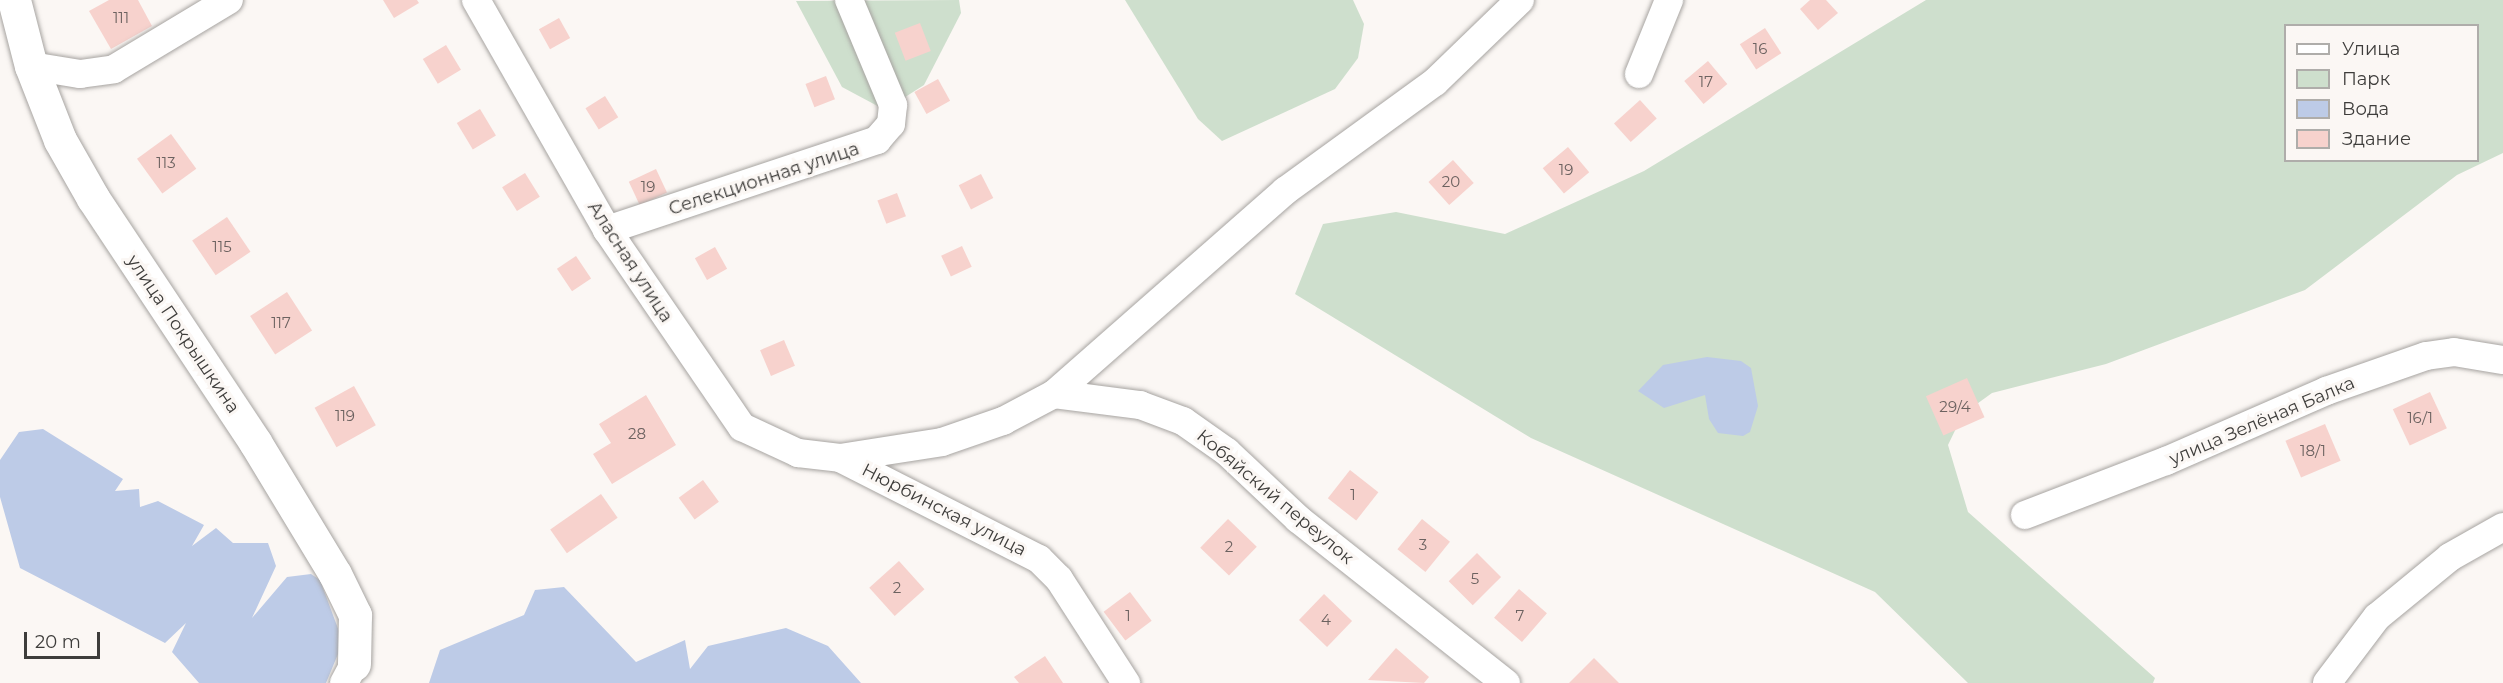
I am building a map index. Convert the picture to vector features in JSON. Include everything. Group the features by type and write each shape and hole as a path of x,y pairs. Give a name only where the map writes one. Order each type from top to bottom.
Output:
{"street":[{"name":"улица Покрышкина","path":"14,0 31,66 60,140 93,198 255,442 335,574 355,615 349,673"},
{"path":"31,66 80,74 114,69 229,0"},
{"name":"Аласная улица","path":"476,0 607,230 742,427 798,453 840,458"},
{"name":"Селекционная улица","path":"607,230 877,140 891,124 893,105 849,0"},
{"path":"840,458 942,442 1003,421 1054,394 1285,190 1435,82 1521,0"},
{"path":"1639,74 1669,0"},
{"name":"улица Зелёная Балка","path":"2025,515 2166,461 2326,390 2426,356 2454,352 2503,360"},
{"name":"Кобяйский переулок","path":"1054,394 1140,405 1183,421 1506,683"},
{"name":"Нюрбинская улица","path":"840,458 1040,559 1126,683"},
{"path":"2327,683 2377,617 2492,531 2503,508"}],"green space":[{"path":"959,0 961,13 924,85 885,110 842,87 796,1"},
{"path":"1125,0 1353,0 1364,24 1358,58 1335,89 1222,141 1198,119"},
{"path":"1926,0 2503,0 2503,153 2457,175 2305,290 2106,364 1992,393 1963,414 1948,445 1968,512 2155,678 2153,683 1968,683 1875,592 1531,438 1295,294 1323,224 1396,212 1505,234 1644,171"}],"water":[{"path":"1707,357 1741,361 1751,368 1758,406 1750,432 1743,436 1718,433 1709,419 1705,395 1664,408 1638,391 1663,365"},
{"path":"43,429 123,479 115,491 139,489 140,507 158,501 204,525 192,546 216,528 233,543 268,543 276,566 252,618 287,577 311,574 320,580 343,642 326,683 199,683 172,652 186,623 165,643 20,568 0,497 0,460 19,432"},
{"path":"564,587 636,662 685,640 690,669 708,646 786,628 828,646 861,683 429,683 440,650 524,615 535,590"}],"building":[{"path":"109,0 138,0 152,26 111,49 89,11"},
{"path":"383,0 417,0 419,3 394,18"},
{"path":"1810,0 1826,0 1838,13 1818,30 1800,9"},
{"path":"559,18 570,38 550,49 539,29"},
{"path":"920,23 931,51 906,61 895,33"},
{"path":"1765,28 1781,53 1756,69 1740,44"},
{"path":"446,45 461,70 438,84 423,59"},
{"path":"1708,61 1727,84 1704,104 1684,81"},
{"path":"826,76 835,99 814,107 805,84"},
{"path":"938,79 950,101 927,114 914,92"},
{"path":"605,96 618,117 599,129 585,108"},
{"path":"1640,100 1657,119 1631,142 1614,123"},
{"path":"480,109 496,136 473,149 457,123"},
{"path":"171,134 196,169 162,193 137,159"},
{"path":"1568,147 1589,172 1564,193 1543,168"},
{"path":"1453,160 1474,183 1449,205 1428,182"},
{"path":"656,169 667,193 640,205 629,182"},
{"path":"525,173 540,197 517,211 502,187"},
{"path":"981,174 993,198 971,209 959,185"},
{"path":"897,193 906,216 886,224 877,201"},
{"path":"227,217 250,252 216,275 192,240"},
{"path":"962,246 972,267 951,277 941,256"},
{"path":"715,247 727,269 707,280 695,258"},
{"path":"576,256 591,278 572,291 557,269"},
{"path":"287,292 312,331 275,355 250,316"},
{"path":"784,340 795,366 771,376 760,350"},
{"path":"1967,378 1984,417 1943,436 1926,396"},
{"path":"354,386 376,425 336,447 315,408"},
{"path":"2430,392 2447,428 2410,446 2393,409"},
{"path":"646,395 676,445 612,484 593,454 611,443 599,424"},
{"path":"2325,424 2341,461 2301,478 2285,441"},
{"path":"1350,470 1378,492 1356,521 1328,498"},
{"path":"703,480 719,502 695,519 679,498"},
{"path":"601,494 618,518 567,553 550,530"},
{"path":"1228,519 1257,547 1229,576 1200,548"},
{"path":"1422,519 1450,542 1425,572 1397,549"},
{"path":"1477,553 1501,577 1473,605 1449,581"},
{"path":"899,561 924,589 895,616 869,588"},
{"path":"1519,589 1547,613 1522,642 1494,618"},
{"path":"1130,592 1152,621 1125,641 1104,612"},
{"path":"1324,594 1352,621 1327,647 1299,620"},
{"path":"1396,648 1429,677 1424,683 1368,680"},
{"path":"1045,656 1063,683 1019,683 1014,677"},
{"path":"1594,658 1619,683 1569,683"}]}
